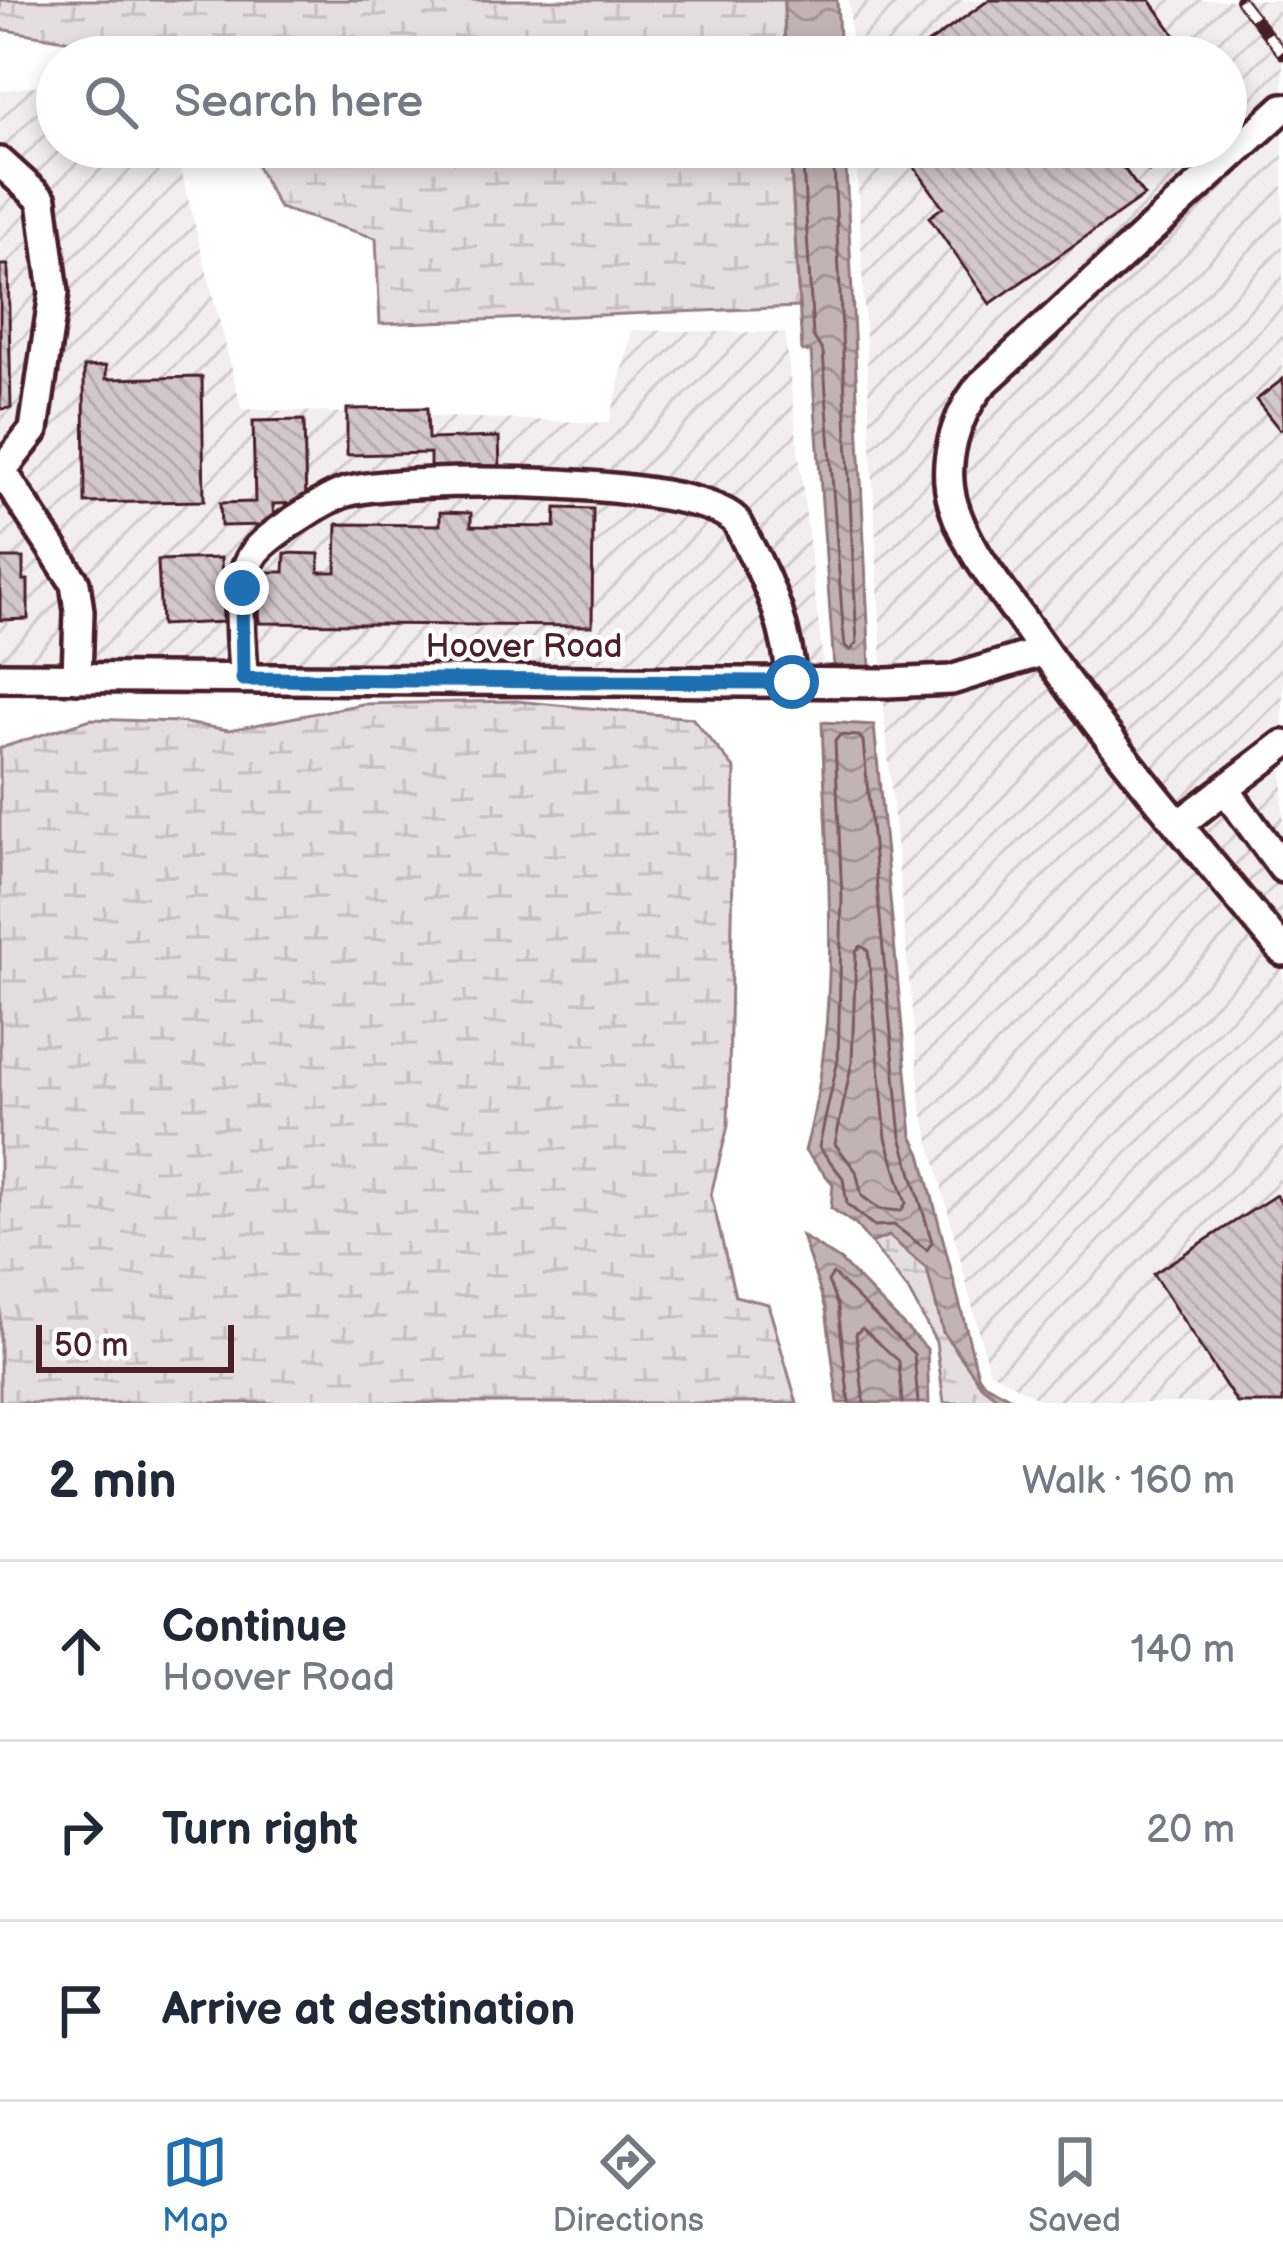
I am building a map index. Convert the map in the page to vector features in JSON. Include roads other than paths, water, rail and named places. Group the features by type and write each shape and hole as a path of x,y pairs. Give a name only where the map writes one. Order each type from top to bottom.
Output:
{"street":[{"path":"1247,141 1283,108"},
{"path":"0,162 43,200 53,292 34,430 2,470 75,583 80,611 77,678"},
{"path":"1218,168 969,400 950,454 952,503 971,547 1044,651 1178,825 1283,951"},
{"path":"243,679 242,588 254,553 292,523 343,493 400,483 613,486 680,496 734,519 771,586 788,639 792,682"},
{"name":"Hoover Road","path":"0,677 951,680 1044,651"},
{"path":"1178,825 1283,745"},
{"path":"1225,790 1283,868"}],"water":[{"path":"784,0 837,0 839,36 785,36"},
{"path":"791,168 846,168 870,667 834,667 811,352 802,351"},
{"path":"822,722 874,725 912,1136 921,1154 978,1375 1020,1403 1005,1403 982,1386 943,1332 927,1269 889,1236 871,1243 856,1225 831,1208 833,1184 805,1151 817,1098 828,992"},
{"path":"802,1236 841,1261 927,1349 929,1403 838,1403 826,1309"}],"railway":[{"path":"1240,0 1283,54"}]}
